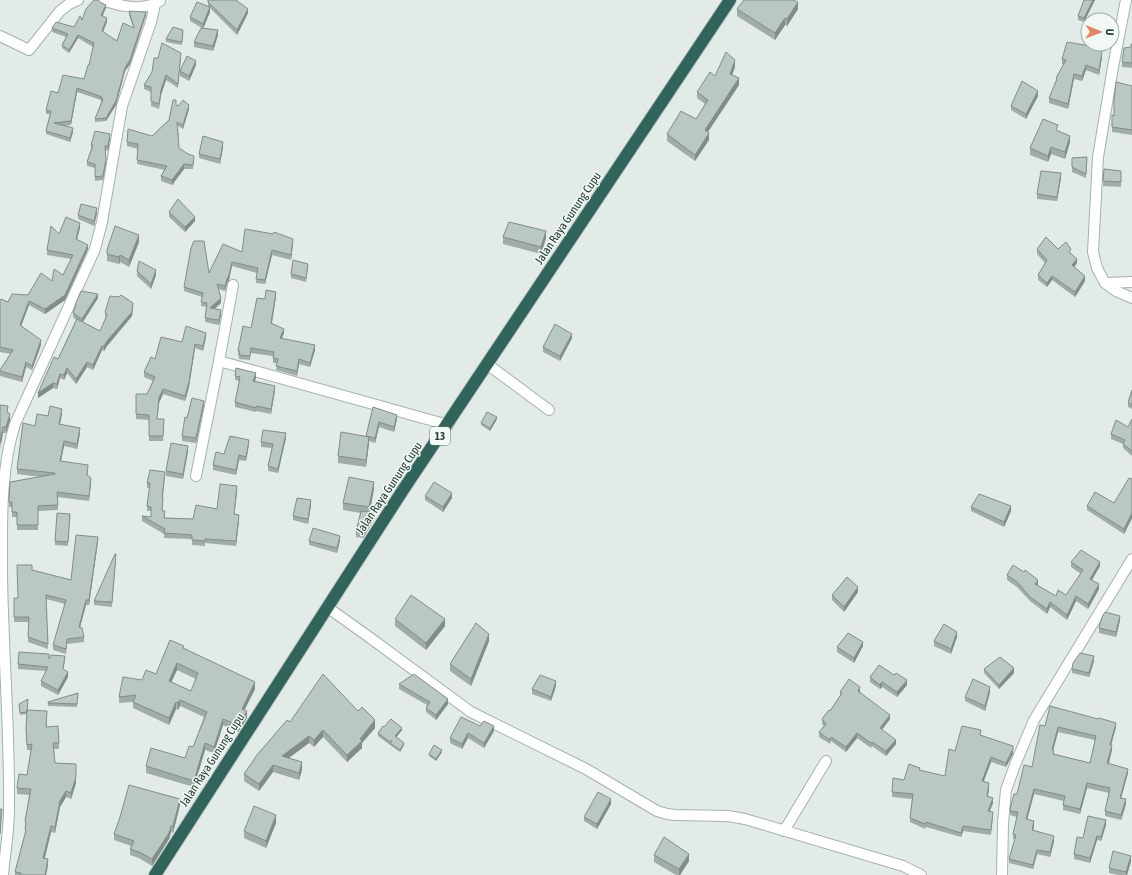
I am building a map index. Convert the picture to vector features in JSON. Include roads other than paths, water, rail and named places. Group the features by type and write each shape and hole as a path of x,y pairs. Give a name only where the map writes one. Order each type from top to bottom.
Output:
{"highway":[{"name":"Jalan Raya Gunung Cupu","path":"155,875 403,490 448,425 487,364 730,0"}],"street":[{"path":"0,36 29,50 60,11 69,4 78,0"},
{"path":"3,875 9,810 2,619 1,490 5,459 15,424 95,249 102,222 122,106 157,1 131,7 102,0"},
{"path":"1126,0 1098,157 1093,252 1097,268 1105,283 1116,291 1132,298"},
{"path":"1105,283 1132,282"},
{"path":"196,476 220,360 233,285"},
{"path":"220,360 448,425"},
{"path":"487,364 549,410"},
{"path":"1002,875 1003,823 1006,790 1015,764 1034,720 1132,559"},
{"path":"327,607 472,712 586,770 657,811 675,815 728,816 745,819 903,866 921,875"},
{"path":"784,831 826,761"}]}
